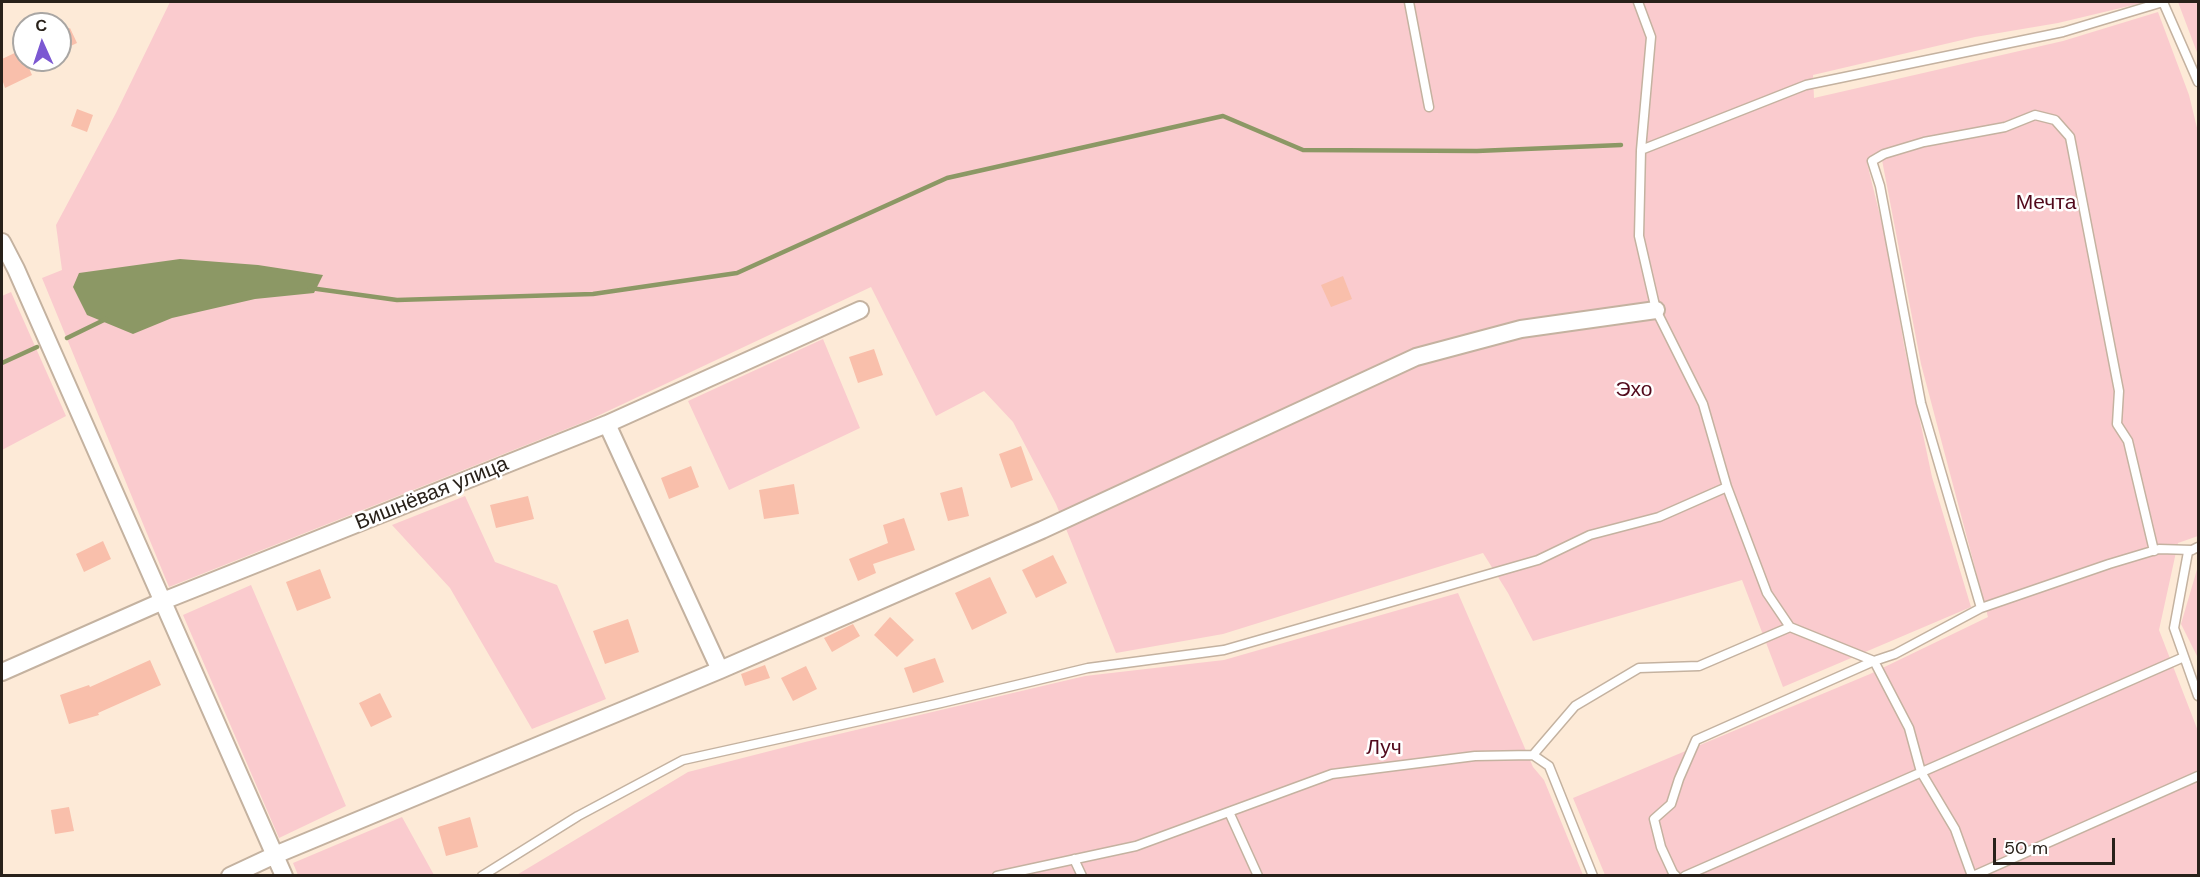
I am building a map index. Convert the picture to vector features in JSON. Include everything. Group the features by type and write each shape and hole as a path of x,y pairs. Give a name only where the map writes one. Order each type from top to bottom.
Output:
{"street":[{"path":"2,242 9,272 163,601 284,876"},
{"name":"Вишнёвая улица","path":"2,672 163,601 607,424 860,310"},
{"path":"230,876 275,855 720,670 1042,530 1416,357 1521,329 1656,310"},
{"path":"607,424 720,670"}],"lane":[{"path":"1409,2 1429,107"},
{"path":"1638,2 1651,37 1641,150 1640,236 1656,310 1703,404 1727,487 1767,593 1790,627 1874,661 1909,728 1921,772 1955,829 1972,876 2199,777"},
{"path":"1641,150 1806,85 2063,32 2163,2 2199,82"},
{"path":"1982,609 1921,403 1880,186 1872,161 1884,154 1924,142 2005,127 2035,115 2055,120 2070,137 2119,391 2117,424 2128,441 2154,551"},
{"path":"482,876 578,816 683,759 941,704 1088,668 1224,650 1538,560 1590,535 1659,517 1727,487"},
{"path":"1676,876 1661,847 1654,819 1671,804 1696,740 1874,661 1895,654 1982,609 2109,564 2159,549 2195,549"},
{"path":"2195,549 2188,552 2174,628 2199,696"},
{"path":"1533,755 1575,706 1640,668 1699,666 1790,627"},
{"path":"1685,876 2184,657"},
{"path":"997,876 1136,846 1332,774 1475,756 1533,755 1549,766 1593,876"},
{"path":"1229,812 1258,876"},
{"path":"1074,859 1082,876"}],"green space":[{"path":"170,2 2146,2 2058,23 1975,37 1813,75 1814,98 2063,41 2158,12 2189,95 2198,132 2198,536 2178,543 2159,630 2198,731 2198,875 1605,875 1573,798 1870,674 1988,617 1921,364 1882,160 1867,163 1887,244 1904,345 1932,477 1971,607 1783,687 1742,580 1533,641 1508,593 1483,553 1223,634 1116,653 1056,504 1013,422 984,391 936,416 871,287 589,420 169,587 42,278 62,270 56,225 116,113"},
{"path":"2178,2 2198,2 2198,55"},
{"path":"11,292 66,416 2,450 2,296"},
{"path":"823,339 860,428 729,490 688,401"},
{"path":"465,496 495,562 557,585 606,699 532,729 450,588 392,525"},
{"path":"2198,566 2198,658 2181,624"},
{"path":"251,585 346,806 279,838 183,615"},
{"name":"Луч","path":"1458,593 1533,767 1544,780 1583,875 515,876 688,772 1085,676 1224,660"},
{"path":"402,817 434,875 298,875 293,863"}],"shaded area":[{"path":"180,259 258,265 323,275 314,293 255,299 172,318 133,334 87,315 73,287 79,273"}],"building":[{"path":"72,32 77,43 72,45"},
{"path":"12,54 12,72 31,72 32,75 5,88 2,79 2,59"},
{"path":"77,109 93,115 87,132 71,126"},
{"path":"1343,276 1352,299 1331,307 1321,285"},
{"path":"874,349 883,375 858,383 849,357"},
{"path":"1021,446 1033,480 1011,488 999,454"},
{"path":"691,466 699,487 669,499 661,478"},
{"path":"794,484 799,514 764,519 759,490"},
{"path":"962,487 969,516 948,521 940,493"},
{"path":"528,496 534,519 496,528 490,505"},
{"path":"904,518 915,550 873,564 876,573 858,581 849,559 888,543 883,525"},
{"path":"103,541 111,559 84,572 76,554"},
{"path":"1053,555 1067,583 1036,598 1022,570"},
{"path":"320,569 331,598 297,611 286,582"},
{"path":"990,577 1007,613 972,630 955,593"},
{"path":"890,617 914,640 897,657 874,635"},
{"path":"628,619 639,652 605,664 593,631"},
{"path":"853,624 860,636 832,652 824,638"},
{"path":"935,658 944,682 913,693 904,668"},
{"path":"150,660 161,685 98,713 99,715 69,724 60,695 89,685 90,687"},
{"path":"765,665 770,678 745,686 741,674"},
{"path":"806,666 817,689 793,701 781,678"},
{"path":"380,693 392,717 371,727 359,703"},
{"path":"69,807 74,831 55,834 51,810"},
{"path":"470,817 478,847 446,856 438,827"}],"waterway":[{"path":"310,288 397,300 593,294 737,273 947,178 1223,116 1303,150 1477,151 1621,145"},
{"path":"67,338 106,319"},
{"path":"2,363 37,347"}],"park label":[{"name":"Мечта","path":"2046,203"},
{"name":"Эхо","path":"1634,390"}]}
